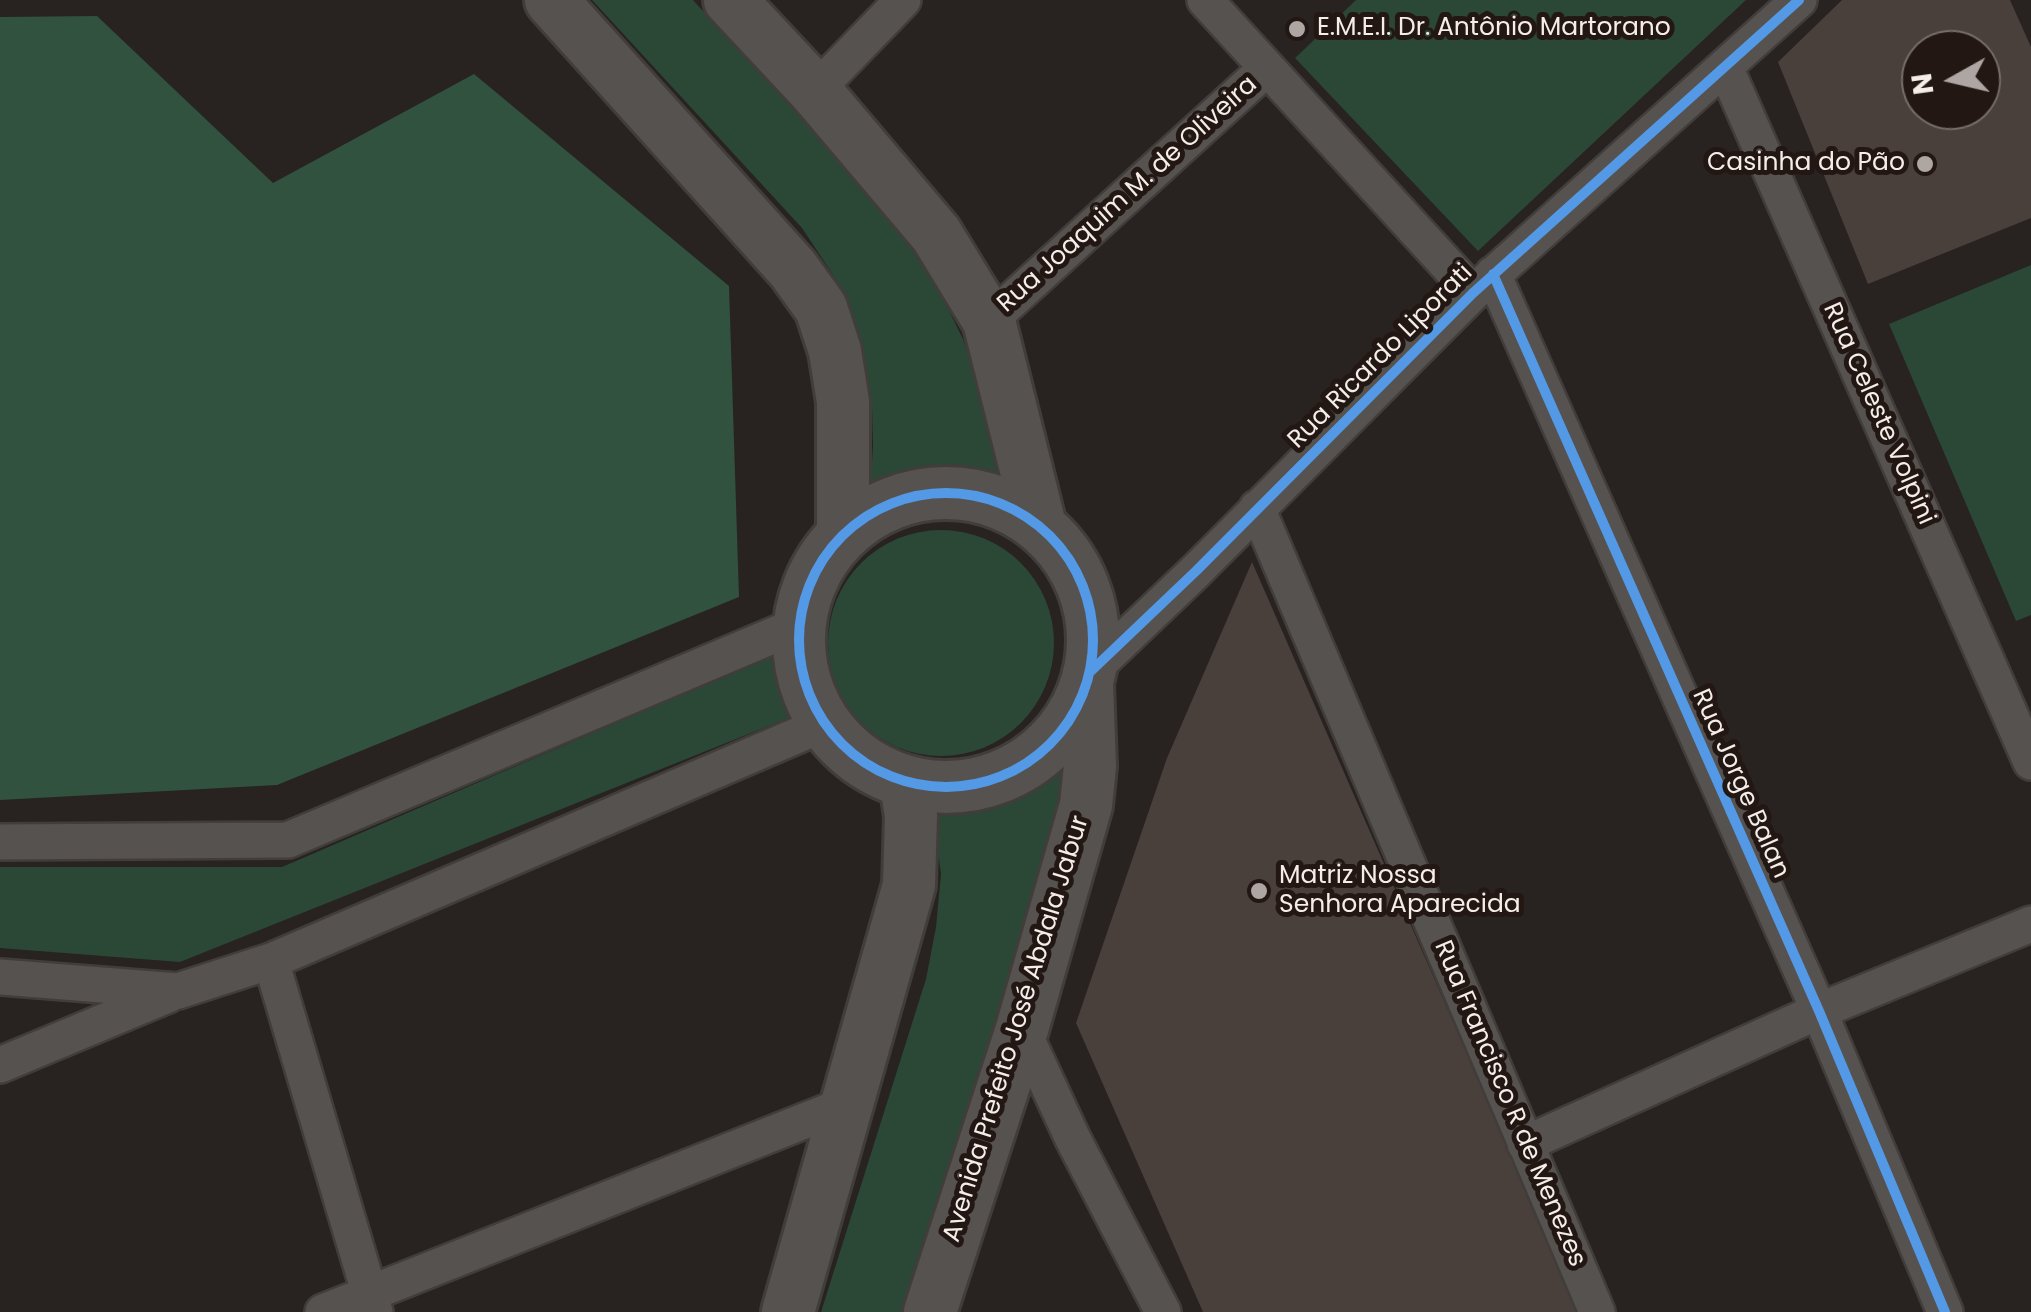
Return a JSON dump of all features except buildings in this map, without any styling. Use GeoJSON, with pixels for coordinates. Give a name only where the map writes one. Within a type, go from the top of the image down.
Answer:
{"type":"FeatureCollection","features":[{"type":"Feature","properties":{"kind":"street"},"geometry":{"type":"LineString","coordinates":[[551,0],[793,268],[820,308],[835,351],[843,402],[844,533]]}},
{"type":"Feature","properties":{"kind":"street"},"geometry":{"type":"LineString","coordinates":[[730,0],[936,234],[989,321],[1040,526]]}},
{"type":"Feature","properties":{"kind":"street"},"geometry":{"type":"LineString","coordinates":[[814,91],[903,0]]}},
{"type":"Feature","properties":{"kind":"street","name":"Rua Jorge Balan"},"geometry":{"type":"LineString","coordinates":[[1205,0],[1267,68],[1483,284],[1818,1011],[1945,1312]]}},
{"type":"Feature","properties":{"kind":"street","name":"Rua Ricardo Liporati"},"geometry":{"type":"LineString","coordinates":[[1088,678],[1483,284],[1799,0]]}},
{"type":"Feature","properties":{"kind":"street","name":"Rua Celeste Volpini"},"geometry":{"type":"LineString","coordinates":[[1725,67],[2031,762]]}},
{"type":"Feature","properties":{"kind":"street","name":"Rua Joaquim M. de Oliveira"},"geometry":{"type":"LineString","coordinates":[[989,321],[1267,68]]}},
{"type":"Feature","properties":{"kind":"street"},"geometry":{"type":"LineString","coordinates":[[962,493],[1004,504],[1040,526],[1074,567],[1087,600],[1093,636],[1088,678],[1066,725],[1035,758],[996,780],[951,789],[906,783],[860,761],[824,724],[802,676],[798,625],[813,575],[844,533],[878,508],[919,494],[962,493]]}},
{"type":"Feature","properties":{"kind":"street","name":"Rua Francisco R de Menezes"},"geometry":{"type":"LineString","coordinates":[[1258,508],[1598,1312]]}},
{"type":"Feature","properties":{"kind":"street"},"geometry":{"type":"LineString","coordinates":[[0,842],[288,840],[798,625]]}},
{"type":"Feature","properties":{"kind":"street","name":"Avenida Prefeito José Abdala Jabur"},"geometry":{"type":"LineString","coordinates":[[930,1312],[1022,1029],[1086,805],[1090,766],[1088,678]]}},
{"type":"Feature","properties":{"kind":"street"},"geometry":{"type":"LineString","coordinates":[[0,1065],[178,991],[272,961],[824,724]]}},
{"type":"Feature","properties":{"kind":"street"},"geometry":{"type":"LineString","coordinates":[[788,1312],[909,885],[911,816],[906,783]]}},
{"type":"Feature","properties":{"kind":"street"},"geometry":{"type":"LineString","coordinates":[[1525,1144],[1818,1011],[2031,924]]}},
{"type":"Feature","properties":{"kind":"street"},"geometry":{"type":"LineString","coordinates":[[272,961],[372,1303]]}},
{"type":"Feature","properties":{"kind":"street"},"geometry":{"type":"LineString","coordinates":[[0,978],[178,991]]}},
{"type":"Feature","properties":{"kind":"street"},"geometry":{"type":"LineString","coordinates":[[1022,1029],[1073,1139],[1163,1312]]}},
{"type":"Feature","properties":{"kind":"street"},"geometry":{"type":"LineString","coordinates":[[323,1312],[372,1303],[847,1104]]}},
{"type":"Feature","properties":{"kind":"green space"},"geometry":{"type":"Polygon","coordinates":[[[592,0],[693,0],[916,244],[963,339],[1005,468],[989,479],[964,471],[927,472],[891,479],[870,492],[872,408],[859,332],[845,293],[802,228],[592,0]]]}},
{"type":"Feature","properties":{"kind":"green space"},"geometry":{"type":"Polygon","coordinates":[[[1356,0],[1746,0],[1478,251],[1295,58],[1356,0]]]}},
{"type":"Feature","properties":{"kind":"green space"},"geometry":{"type":"Polygon","coordinates":[[[97,16],[273,183],[474,74],[729,286],[739,597],[277,785],[0,800],[0,17],[97,16]]]}},
{"type":"Feature","properties":{"kind":"green space"},"geometry":{"type":"Polygon","coordinates":[[[2031,265],[2031,615],[2016,621],[1889,324],[2031,265]]]}},
{"type":"Feature","properties":{"kind":"green space"},"geometry":{"type":"Polygon","coordinates":[[[941,530],[984,538],[1021,563],[1046,600],[1054,643],[1046,686],[1021,723],[984,748],[941,756],[898,748],[861,723],[836,686],[828,643],[836,600],[861,563],[898,538],[941,530]]]}},
{"type":"Feature","properties":{"kind":"green space"},"geometry":{"type":"Polygon","coordinates":[[[778,653],[796,715],[180,962],[0,948],[0,867],[282,867],[778,653]]]}},
{"type":"Feature","properties":{"kind":"green space"},"geometry":{"type":"Polygon","coordinates":[[[1065,762],[1065,792],[912,1312],[821,1312],[926,979],[941,874],[932,809],[982,806],[1009,798],[1065,762]]]}},
{"type":"Feature","properties":{"kind":"cycle path"},"geometry":{"type":"LineString","coordinates":[[1090,672],[1473,293],[1799,0]]}},
{"type":"Feature","properties":{"kind":"cycle path"},"geometry":{"type":"LineString","coordinates":[[1493,274],[1819,1011],[1945,1312]]}},
{"type":"Feature","properties":{"kind":"cycle path"},"geometry":{"type":"LineString","coordinates":[[946,493],[1002,504],[1050,536],[1082,584],[1093,640],[1082,696],[1050,744],[1002,776],[946,787],[890,776],[842,744],[810,696],[799,640],[810,584],[842,536],[890,504],[946,493]]}},
{"type":"Feature","properties":{"kind":"place","name":"E.M.E.I. Dr. Antônio Martorano"},"geometry":{"type":"Point","coordinates":[1297,29]}},
{"type":"Feature","properties":{"kind":"place","name":"Casinha do Pão"},"geometry":{"type":"Point","coordinates":[1925,164]}},
{"type":"Feature","properties":{"kind":"place","name":"Matriz Nossa Senhora Aparecida"},"geometry":{"type":"Point","coordinates":[1259,891]}}]}
